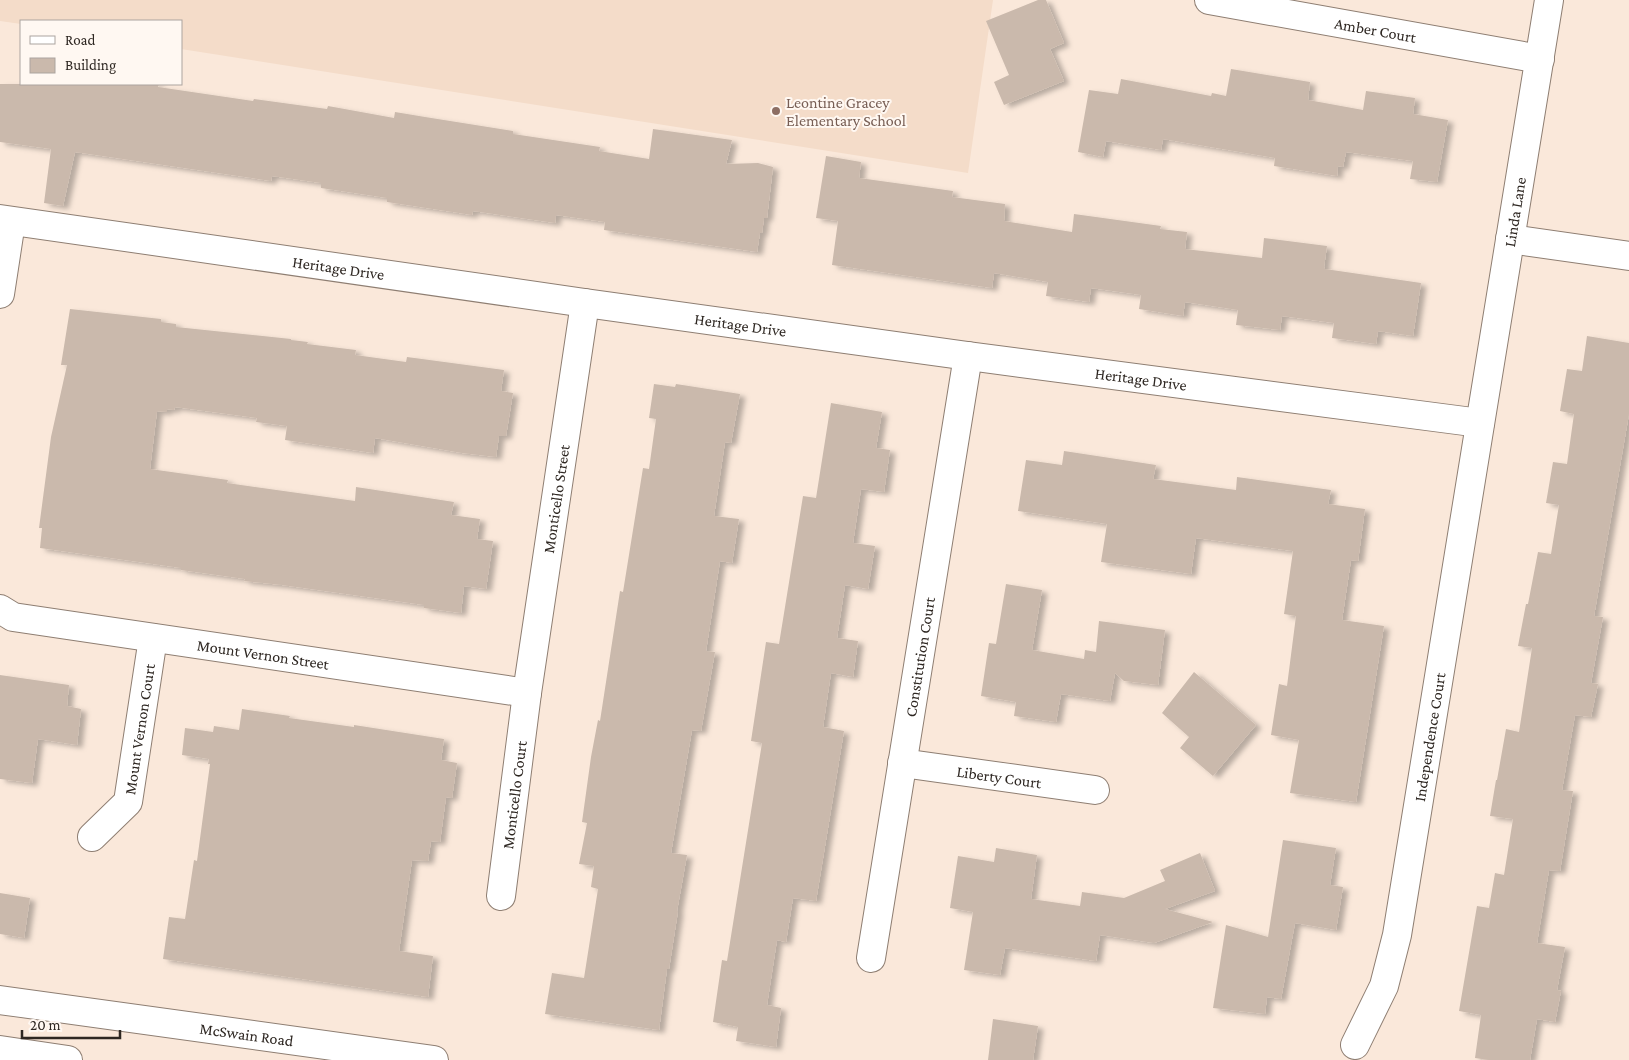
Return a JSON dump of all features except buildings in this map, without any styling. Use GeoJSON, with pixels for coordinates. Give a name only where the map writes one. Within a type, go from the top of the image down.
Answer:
{"type":"FeatureCollection","features":[{"type":"Feature","properties":{"kind":"street","name":"Amber Court"},"geometry":{"type":"LineString","coordinates":[[1209,0],[1540,59]]}},
{"type":"Feature","properties":{"kind":"street","name":"Linda Lane"},"geometry":{"type":"LineString","coordinates":[[1480,423],[1549,0]]}},
{"type":"Feature","properties":{"kind":"street"},"geometry":{"type":"LineString","coordinates":[[0,294],[6,220]]}},
{"type":"Feature","properties":{"kind":"street","name":"Heritage Drive"},"geometry":{"type":"LineString","coordinates":[[6,220],[968,356],[1480,423]]}},
{"type":"Feature","properties":{"kind":"street"},"geometry":{"type":"LineString","coordinates":[[1510,239],[1629,256]]}},
{"type":"Feature","properties":{"kind":"street","name":"Monticello Street"},"geometry":{"type":"LineString","coordinates":[[527,693],[585,303]]}},
{"type":"Feature","properties":{"kind":"street","name":"Constitution Court"},"geometry":{"type":"LineString","coordinates":[[871,958],[968,356]]}},
{"type":"Feature","properties":{"kind":"street","name":"Independence Court"},"geometry":{"type":"LineString","coordinates":[[1354,1045],[1384,986],[1397,935],[1480,423]]}},
{"type":"Feature","properties":{"kind":"street","name":"Mount Vernon Street"},"geometry":{"type":"LineString","coordinates":[[0,609],[13,617],[527,693]]}},
{"type":"Feature","properties":{"kind":"street","name":"Mount Vernon Court"},"geometry":{"type":"LineString","coordinates":[[92,837],[128,802],[153,638]]}},
{"type":"Feature","properties":{"kind":"street","name":"Monticello Court"},"geometry":{"type":"LineString","coordinates":[[500,896],[527,693]]}},
{"type":"Feature","properties":{"kind":"street","name":"Liberty Court"},"geometry":{"type":"LineString","coordinates":[[902,763],[1095,790]]}},
{"type":"Feature","properties":{"kind":"street","name":"McSwain Road"},"geometry":{"type":"LineString","coordinates":[[0,1000],[434,1060]]}},
{"type":"Feature","properties":{"kind":"street"},"geometry":{"type":"LineString","coordinates":[[0,1050],[68,1060]]}},
{"type":"Feature","properties":{"kind":"shaded area","name":"Leontine Gracey Elementary School"},"geometry":{"type":"Polygon","coordinates":[[[0,0],[993,0],[968,173],[182,49],[182,20],[20,20],[20,24],[0,21],[0,0]]]}},
{"type":"Feature","properties":{"kind":"place","name":"Leontine Gracey Elementary School"},"geometry":{"type":"Point","coordinates":[776,111]}}]}
